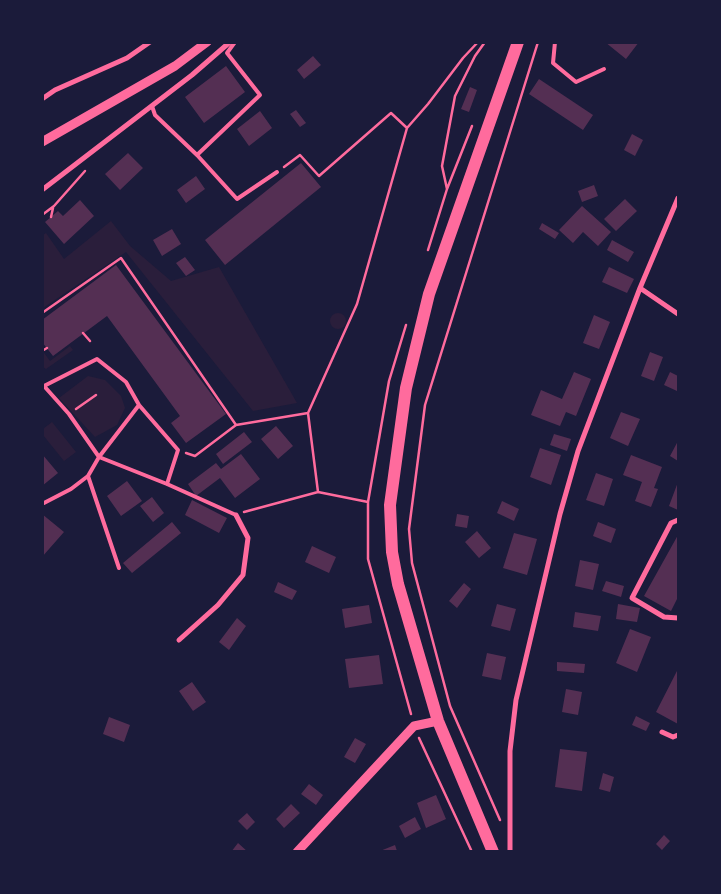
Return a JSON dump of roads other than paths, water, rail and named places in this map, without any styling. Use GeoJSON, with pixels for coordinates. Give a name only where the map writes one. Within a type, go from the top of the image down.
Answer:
{"type":"FeatureCollection","features":[{"type":"Feature","properties":{"kind":"main road"},"geometry":{"type":"LineString","coordinates":[[493,852],[438,721],[398,584],[392,552],[390,505],[406,388],[429,294],[518,42]]}},
{"type":"Feature","properties":{"kind":"street"},"geometry":{"type":"LineString","coordinates":[[42,99],[55,90],[127,58],[150,42]]}},
{"type":"Feature","properties":{"kind":"street"},"geometry":{"type":"LineString","coordinates":[[42,142],[175,66],[208,42]]}},
{"type":"Feature","properties":{"kind":"street"},"geometry":{"type":"LineString","coordinates":[[42,190],[152,106],[230,42]]}},
{"type":"Feature","properties":{"kind":"street"},"geometry":{"type":"LineString","coordinates":[[510,852],[510,751],[516,700],[560,514],[578,451],[640,288],[678,198]]}},
{"type":"Feature","properties":{"kind":"street"},"geometry":{"type":"LineString","coordinates":[[640,288],[678,314]]}},
{"type":"Feature","properties":{"kind":"street"},"geometry":{"type":"LineString","coordinates":[[179,640],[218,605],[243,575],[248,538],[236,514]]}},
{"type":"Feature","properties":{"kind":"street"},"geometry":{"type":"LineString","coordinates":[[678,520],[671,522],[632,598],[664,617],[678,618]]}},
{"type":"Feature","properties":{"kind":"street"},"geometry":{"type":"LineString","coordinates":[[297,852],[414,726],[438,721]]}},
{"type":"Feature","properties":{"kind":"street"},"geometry":{"type":"LineString","coordinates":[[662,732],[673,737],[678,735]]}},
{"type":"Feature","properties":{"kind":"lane"},"geometry":{"type":"LineString","coordinates":[[197,155],[260,94],[227,53],[234,42]]}},
{"type":"Feature","properties":{"kind":"lane"},"geometry":{"type":"LineString","coordinates":[[554,42],[553,64],[576,82],[604,69]]}},
{"type":"Feature","properties":{"kind":"lane"},"geometry":{"type":"LineString","coordinates":[[152,106],[156,115],[197,155],[237,199],[277,172]]}},
{"type":"Feature","properties":{"kind":"lane"},"geometry":{"type":"LineString","coordinates":[[166,484],[178,450],[139,405],[126,382],[97,358],[43,385],[69,414],[99,457],[236,514]]}},
{"type":"Feature","properties":{"kind":"lane"},"geometry":{"type":"LineString","coordinates":[[42,504],[71,489],[88,476],[99,457],[139,405]]}},
{"type":"Feature","properties":{"kind":"lane"},"geometry":{"type":"LineString","coordinates":[[88,476],[119,568]]}}]}
